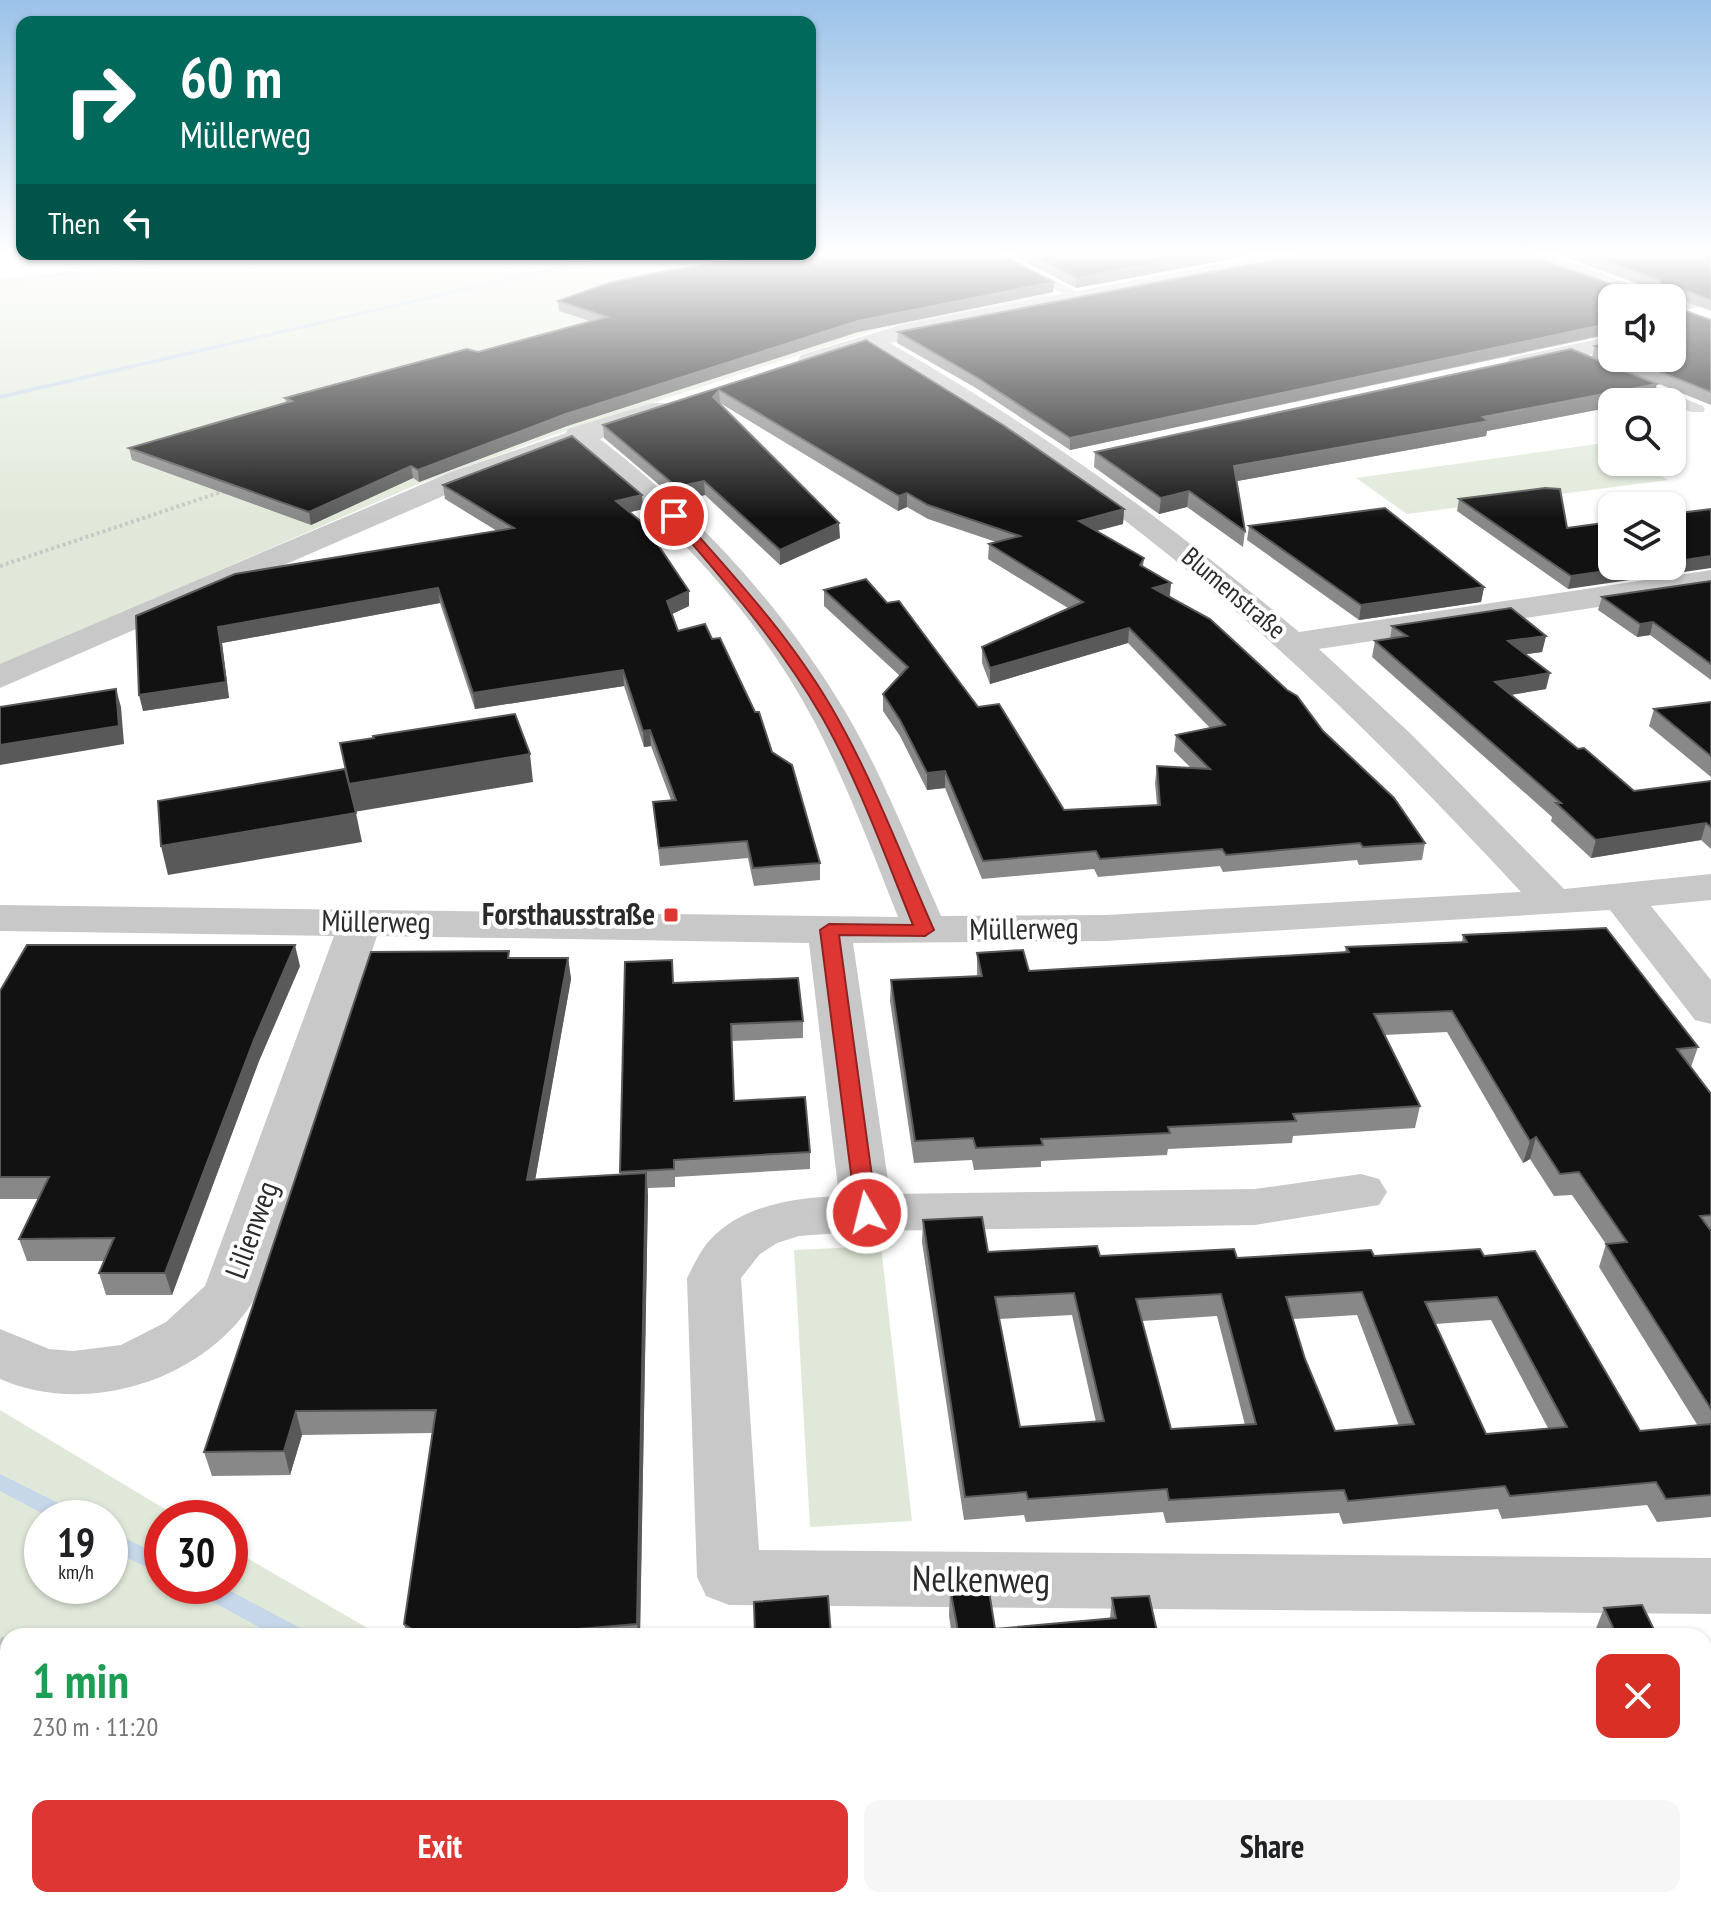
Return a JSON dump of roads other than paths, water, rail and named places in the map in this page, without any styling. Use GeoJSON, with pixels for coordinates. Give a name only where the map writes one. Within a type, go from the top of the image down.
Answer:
{"type":"FeatureCollection","features":[{"type":"Feature","properties":{"kind":"street"},"geometry":{"type":"LineString","coordinates":[[779,370],[865,341]]}},
{"type":"Feature","properties":{"kind":"street","name":"Blumenstraße"},"geometry":{"type":"LineString","coordinates":[[870,341],[1078,459],[1144,520],[1294,643],[1458,799],[1554,903]]}},
{"type":"Feature","properties":{"kind":"street"},"geometry":{"type":"LineString","coordinates":[[1488,370],[1598,346]]}},
{"type":"Feature","properties":{"kind":"street"},"geometry":{"type":"LineString","coordinates":[[0,677],[461,478],[689,399]]}},
{"type":"Feature","properties":{"kind":"street"},"geometry":{"type":"LineString","coordinates":[[578,435],[636,480],[689,531],[747,596],[795,662],[851,760],[925,930]]}},
{"type":"Feature","properties":{"kind":"street"},"geometry":{"type":"LineString","coordinates":[[1294,643],[1711,580]]}},
{"type":"Feature","properties":{"kind":"street","name":"Müllerweg"},"geometry":{"type":"LineString","coordinates":[[4,925],[361,921],[829,930],[1106,928],[1554,903],[1711,887]]}},
{"type":"Feature","properties":{"kind":"street"},"geometry":{"type":"LineString","coordinates":[[1622,897],[1711,1010]]}},
{"type":"Feature","properties":{"kind":"street","name":"Lilienweg"},"geometry":{"type":"LineString","coordinates":[[0,1351],[25,1366],[55,1372],[97,1370],[136,1363],[168,1349],[202,1325],[229,1295],[361,921]]}},
{"type":"Feature","properties":{"kind":"street"},"geometry":{"type":"LineString","coordinates":[[829,930],[867,1213]]}},
{"type":"Feature","properties":{"kind":"street","name":"Nelkenweg"},"geometry":{"type":"LineString","coordinates":[[1361,1192],[1255,1207],[867,1213],[790,1218],[755,1230],[724,1256],[714,1278],[729,1577],[1711,1586]]}},
{"type":"Feature","properties":{"kind":"lane"},"geometry":{"type":"LineString","coordinates":[[1564,353],[1697,409]]}},
{"type":"Feature","properties":{"kind":"waterway"},"geometry":{"type":"LineString","coordinates":[[0,397],[243,341]]}},
{"type":"Feature","properties":{"kind":"waterway"},"geometry":{"type":"LineString","coordinates":[[0,1482],[34,1500]]}},
{"type":"Feature","properties":{"kind":"waterway"},"geometry":{"type":"LineString","coordinates":[[128,1548],[144,1557]]}},
{"type":"Feature","properties":{"kind":"waterway"},"geometry":{"type":"LineString","coordinates":[[235,1604],[280,1628]]}},
{"type":"Feature","properties":{"kind":"place","name":"Forsthausstraße"},"geometry":{"type":"Point","coordinates":[671,915]}}]}
